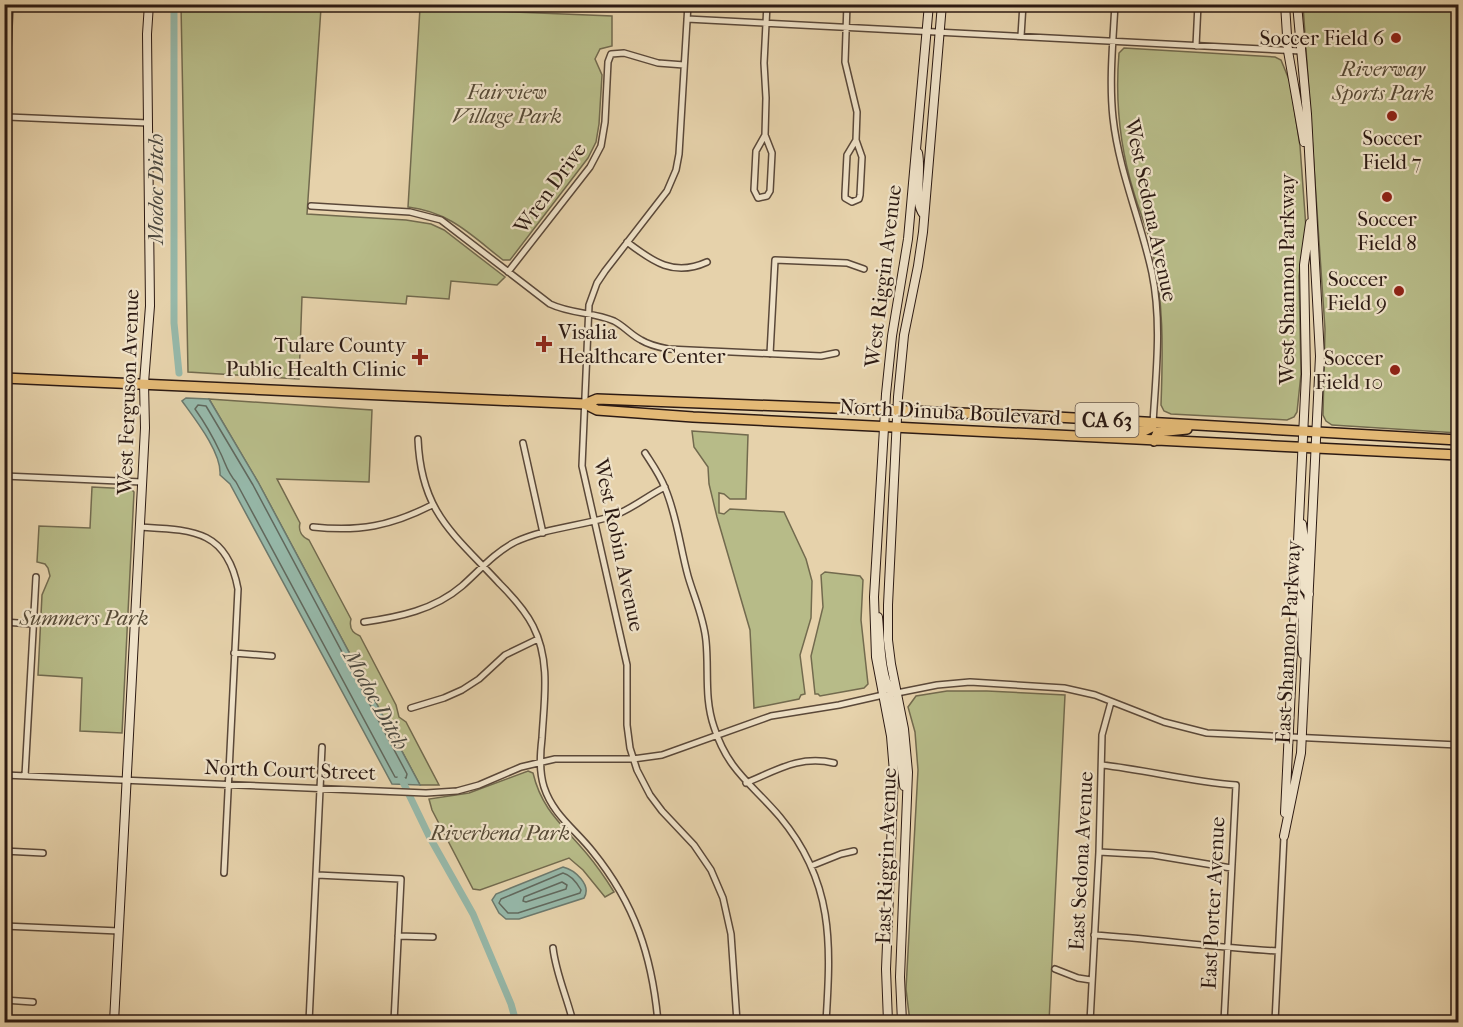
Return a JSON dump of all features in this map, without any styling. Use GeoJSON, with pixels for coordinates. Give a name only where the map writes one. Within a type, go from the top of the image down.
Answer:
{"type":"FeatureCollection","features":[{"type":"Feature","properties":{"kind":"main road","name":"North Dinuba Boulevard"},"geometry":{"type":"LineString","coordinates":[[4,378],[585,404],[597,410],[700,418],[1458,455]]}},
{"type":"Feature","properties":{"kind":"main road","name":"North Dinuba Boulevard"},"geometry":{"type":"LineString","coordinates":[[585,404],[597,399],[885,410],[1458,440]]}},
{"type":"Feature","properties":{"kind":"main road"},"geometry":{"type":"LineString","coordinates":[[1079,437],[1101,430],[1144,431],[1152,427],[1153,423]]}},
{"type":"Feature","properties":{"kind":"main road"},"geometry":{"type":"LineString","coordinates":[[1154,441],[1158,432],[1217,426]]}},
{"type":"Feature","properties":{"kind":"main road"},"geometry":{"type":"LineString","coordinates":[[1415,454],[1437,449],[1458,450]]}},
{"type":"Feature","properties":{"kind":"street"},"geometry":{"type":"LineString","coordinates":[[10,4],[6,91],[8,117],[148,123]]}},
{"type":"Feature","properties":{"kind":"street","name":"West Ferguson Avenue"},"geometry":{"type":"LineString","coordinates":[[114,1023],[145,428],[144,383],[150,306],[149,4]]}},
{"type":"Feature","properties":{"kind":"street","name":"West Robin Avenue"},"geometry":{"type":"LineString","coordinates":[[688,4],[676,170],[667,191],[597,283],[592,295],[588,315],[582,466],[627,665],[627,725],[633,759],[650,795],[694,845],[711,870],[720,891],[731,934],[737,1023]]}},
{"type":"Feature","properties":{"kind":"street"},"geometry":{"type":"LineString","coordinates":[[765,135],[756,151],[754,190],[758,198],[767,196],[770,191],[772,153],[765,135],[764,63],[767,4]]}},
{"type":"Feature","properties":{"kind":"street"},"geometry":{"type":"LineString","coordinates":[[847,4],[845,62],[856,105],[856,140],[862,157],[860,195],[859,199],[852,202],[845,198],[846,164],[848,151],[856,140]]}},
{"type":"Feature","properties":{"kind":"street","name":"West Riggin Avenue"},"geometry":{"type":"LineString","coordinates":[[883,695],[875,649],[874,597],[883,426],[892,336],[908,238],[929,4]]}},
{"type":"Feature","properties":{"kind":"street","name":"West Riggin Avenue"},"geometry":{"type":"LineString","coordinates":[[897,693],[890,657],[888,620],[897,411],[903,342],[918,266],[924,215],[942,4]]}},
{"type":"Feature","properties":{"kind":"street"},"geometry":{"type":"LineString","coordinates":[[1021,36],[1023,4]]}},
{"type":"Feature","properties":{"kind":"street","name":"West Sedona Avenue"},"geometry":{"type":"LineString","coordinates":[[1115,4],[1112,92],[1120,163],[1146,249],[1156,302],[1157,364],[1153,423]]}},
{"type":"Feature","properties":{"kind":"street"},"geometry":{"type":"LineString","coordinates":[[1196,46],[1198,4]]}},
{"type":"Feature","properties":{"kind":"street","name":"West Shannon Parkway"},"geometry":{"type":"LineString","coordinates":[[1285,4],[1288,51],[1304,138],[1310,219],[1304,280],[1306,350],[1302,448]]}},
{"type":"Feature","properties":{"kind":"street","name":"West Shannon Parkway"},"geometry":{"type":"LineString","coordinates":[[1297,4],[1307,114],[1319,317],[1320,356],[1315,449]]}},
{"type":"Feature","properties":{"kind":"street"},"geometry":{"type":"LineString","coordinates":[[687,19],[1301,51]]}},
{"type":"Feature","properties":{"kind":"street","name":"Wren Drive"},"geometry":{"type":"LineString","coordinates":[[508,272],[596,156],[604,135],[608,58],[617,52],[658,63],[684,65]]}},
{"type":"Feature","properties":{"kind":"street"},"geometry":{"type":"LineString","coordinates":[[916,146],[921,166],[918,206],[924,215]]}},
{"type":"Feature","properties":{"kind":"street"},"geometry":{"type":"LineString","coordinates":[[312,206],[410,212],[429,216],[450,226],[550,304],[568,311],[616,322],[640,340],[651,345],[668,349],[770,354],[821,356],[836,353]]}},
{"type":"Feature","properties":{"kind":"street"},"geometry":{"type":"LineString","coordinates":[[627,242],[645,255],[669,266],[682,269],[693,268],[706,261]]}},
{"type":"Feature","properties":{"kind":"street"},"geometry":{"type":"LineString","coordinates":[[770,354],[774,260],[847,263],[864,269]]}},
{"type":"Feature","properties":{"kind":"street"},"geometry":{"type":"LineString","coordinates":[[418,439],[421,472],[432,505],[448,528],[519,604],[534,629],[543,653],[545,676],[540,761],[542,779],[552,805],[607,869],[631,910],[651,965],[658,1023]]}},
{"type":"Feature","properties":{"kind":"street"},"geometry":{"type":"LineString","coordinates":[[524,443],[543,533]]}},
{"type":"Feature","properties":{"kind":"street","name":"East Shannon Parkway"},"geometry":{"type":"LineString","coordinates":[[1275,1023],[1302,448]]}},
{"type":"Feature","properties":{"kind":"street","name":"East Shannon Parkway"},"geometry":{"type":"LineString","coordinates":[[1284,836],[1301,753],[1315,449]]}},
{"type":"Feature","properties":{"kind":"street"},"geometry":{"type":"LineString","coordinates":[[645,453],[665,487],[704,628],[708,701],[717,736],[731,764],[788,828],[811,866],[825,909],[829,938],[826,1023]]}},
{"type":"Feature","properties":{"kind":"street"},"geometry":{"type":"LineString","coordinates":[[4,476],[142,482]]}},
{"type":"Feature","properties":{"kind":"street"},"geometry":{"type":"LineString","coordinates":[[364,622],[400,616],[432,605],[461,587],[497,553],[515,542],[624,511],[665,487]]}},
{"type":"Feature","properties":{"kind":"street"},"geometry":{"type":"LineString","coordinates":[[313,527],[336,530],[364,529],[405,518],[432,505]]}},
{"type":"Feature","properties":{"kind":"street"},"geometry":{"type":"LineString","coordinates":[[1300,510],[1305,546],[1304,588],[1309,594]]}},
{"type":"Feature","properties":{"kind":"street"},"geometry":{"type":"LineString","coordinates":[[140,527],[185,530],[201,534],[225,553],[234,569],[237,589],[224,873]]}},
{"type":"Feature","properties":{"kind":"street"},"geometry":{"type":"LineString","coordinates":[[25,776],[36,577]]}},
{"type":"Feature","properties":{"kind":"street"},"geometry":{"type":"LineString","coordinates":[[1295,593],[1300,596],[1303,603],[1301,642],[1305,668]]}},
{"type":"Feature","properties":{"kind":"street"},"geometry":{"type":"LineString","coordinates":[[874,597],[885,679],[888,689],[892,692],[947,684],[986,683],[1064,688],[1095,695],[1164,722],[1207,733],[1458,745]]}},
{"type":"Feature","properties":{"kind":"street"},"geometry":{"type":"LineString","coordinates":[[4,622],[32,624]]}},
{"type":"Feature","properties":{"kind":"street"},"geometry":{"type":"LineString","coordinates":[[411,708],[462,690],[479,679],[505,655],[538,639]]}},
{"type":"Feature","properties":{"kind":"street"},"geometry":{"type":"LineString","coordinates":[[234,653],[272,656]]}},
{"type":"Feature","properties":{"kind":"street","name":"East Riggin Avenue"},"geometry":{"type":"LineString","coordinates":[[897,693],[907,750],[908,802],[900,970],[902,1023]]}},
{"type":"Feature","properties":{"kind":"street"},"geometry":{"type":"LineString","coordinates":[[883,695],[891,700],[908,802]]}},
{"type":"Feature","properties":{"kind":"street","name":"East Riggin Avenue"},"geometry":{"type":"LineString","coordinates":[[883,695],[891,736],[894,780],[886,969],[888,1023]]}},
{"type":"Feature","properties":{"kind":"street","name":"North Court Street"},"geometry":{"type":"LineString","coordinates":[[4,775],[421,793],[457,791],[479,785],[521,766],[540,761],[575,757],[633,759],[670,753],[779,714],[833,706],[883,695]]}},
{"type":"Feature","properties":{"kind":"street","name":"East Sedona Avenue"},"geometry":{"type":"LineString","coordinates":[[1090,1023],[1099,852],[1102,735],[1111,702]]}},
{"type":"Feature","properties":{"kind":"street"},"geometry":{"type":"LineString","coordinates":[[309,1023],[322,747]]}},
{"type":"Feature","properties":{"kind":"street"},"geometry":{"type":"LineString","coordinates":[[746,783],[806,760],[834,763]]}},
{"type":"Feature","properties":{"kind":"street","name":"East Porter Avenue"},"geometry":{"type":"LineString","coordinates":[[1102,765],[1205,783],[1236,785],[1224,1023]]}},
{"type":"Feature","properties":{"kind":"street"},"geometry":{"type":"LineString","coordinates":[[4,851],[43,853]]}},
{"type":"Feature","properties":{"kind":"street"},"geometry":{"type":"LineString","coordinates":[[811,866],[854,851]]}},
{"type":"Feature","properties":{"kind":"street"},"geometry":{"type":"LineString","coordinates":[[1099,852],[1166,857],[1231,868]]}},
{"type":"Feature","properties":{"kind":"street"},"geometry":{"type":"LineString","coordinates":[[317,875],[401,879],[394,1021],[455,1023]]}},
{"type":"Feature","properties":{"kind":"street"},"geometry":{"type":"LineString","coordinates":[[4,926],[119,932]]}},
{"type":"Feature","properties":{"kind":"street"},"geometry":{"type":"LineString","coordinates":[[1094,935],[1152,938],[1227,949],[1278,951]]}},
{"type":"Feature","properties":{"kind":"street"},"geometry":{"type":"LineString","coordinates":[[398,936],[433,937]]}},
{"type":"Feature","properties":{"kind":"street"},"geometry":{"type":"LineString","coordinates":[[553,948],[555,967],[567,996],[573,1023]]}},
{"type":"Feature","properties":{"kind":"street"},"geometry":{"type":"LineString","coordinates":[[1055,969],[1078,978],[1091,980]]}},
{"type":"Feature","properties":{"kind":"street"},"geometry":{"type":"LineString","coordinates":[[4,1000],[33,1002]]}},
{"type":"Feature","properties":{"kind":"green space"},"geometry":{"type":"Polygon","coordinates":[[[181,5],[300,5],[321,8],[307,214],[406,220],[431,224],[444,230],[505,277],[497,285],[451,281],[449,299],[407,296],[406,304],[302,297],[299,379],[188,372],[181,5]]]}},
{"type":"Feature","properties":{"kind":"green space","name":"Riverway Sports Park"},"geometry":{"type":"Polygon","coordinates":[[[1303,5],[1458,5],[1458,433],[1332,425],[1323,415],[1325,329],[1303,5]]]}},
{"type":"Feature","properties":{"kind":"green space","name":"Fairview Village Park"},"geometry":{"type":"Polygon","coordinates":[[[420,8],[612,16],[612,46],[600,49],[595,59],[602,75],[596,142],[588,158],[510,260],[503,260],[448,219],[408,207],[420,8]]]}},
{"type":"Feature","properties":{"kind":"green space"},"geometry":{"type":"Polygon","coordinates":[[[1124,48],[1275,57],[1281,60],[1290,82],[1300,146],[1306,228],[1299,276],[1301,374],[1297,412],[1294,417],[1287,420],[1171,414],[1164,411],[1161,405],[1162,345],[1158,285],[1149,239],[1125,159],[1118,107],[1119,53],[1124,48]]]}},
{"type":"Feature","properties":{"kind":"green space"},"geometry":{"type":"Polygon","coordinates":[[[209,399],[372,410],[369,482],[277,479],[300,523],[301,533],[309,540],[351,619],[352,629],[360,636],[396,705],[399,717],[406,722],[439,785],[420,785],[258,482],[209,399]]]}},
{"type":"Feature","properties":{"kind":"green space"},"geometry":{"type":"Polygon","coordinates":[[[692,431],[748,435],[746,499],[730,499],[719,493],[719,513],[724,514],[730,509],[784,512],[806,559],[812,581],[811,618],[800,655],[805,694],[799,699],[754,708],[750,630],[717,517],[709,484],[708,467],[694,447],[692,431]]]}},
{"type":"Feature","properties":{"kind":"green space","name":"Summers Park"},"geometry":{"type":"Polygon","coordinates":[[[92,487],[131,489],[134,492],[122,733],[80,731],[82,678],[38,675],[42,595],[50,576],[45,564],[37,562],[39,526],[90,528],[92,487]]]}},
{"type":"Feature","properties":{"kind":"green space"},"geometry":{"type":"Polygon","coordinates":[[[825,572],[860,576],[863,580],[861,620],[868,684],[864,688],[820,696],[815,694],[811,656],[823,607],[821,575],[825,572]]]}},
{"type":"Feature","properties":{"kind":"green space"},"geometry":{"type":"Polygon","coordinates":[[[947,691],[1065,695],[1049,1022],[910,1022],[906,989],[918,770],[915,732],[908,707],[916,696],[947,691]]]}},
{"type":"Feature","properties":{"kind":"green space","name":"Riverbend Park"},"geometry":{"type":"Polygon","coordinates":[[[528,771],[533,773],[548,808],[591,859],[614,892],[605,897],[583,870],[569,858],[480,890],[473,889],[432,810],[429,799],[469,793],[528,771]]]}},
{"type":"Feature","properties":{"kind":"water"},"geometry":{"type":"Polygon","coordinates":[[[186,398],[209,399],[258,482],[420,785],[392,784],[230,484],[220,475],[217,457],[212,447],[182,401],[186,398]]]}},
{"type":"Feature","properties":{"kind":"water"},"geometry":{"type":"Polygon","coordinates":[[[563,867],[572,871],[584,883],[586,893],[584,898],[519,919],[506,919],[499,913],[492,900],[496,894],[563,867]]]}},
{"type":"Feature","properties":{"kind":"waterway","name":"Modoc Ditch"},"geometry":{"type":"LineString","coordinates":[[174,4],[174,323],[179,373]]}},
{"type":"Feature","properties":{"kind":"waterway","name":"Modoc Ditch"},"geometry":{"type":"LineString","coordinates":[[401,778],[429,836],[473,914],[511,1004],[516,1022]]}},
{"type":"Feature","properties":{"kind":"place","name":"Soccer Field 6"},"geometry":{"type":"Point","coordinates":[1396,38]}},
{"type":"Feature","properties":{"kind":"place","name":"Soccer Field 7"},"geometry":{"type":"Point","coordinates":[1392,116]}},
{"type":"Feature","properties":{"kind":"place","name":"Soccer Field 8"},"geometry":{"type":"Point","coordinates":[1387,197]}},
{"type":"Feature","properties":{"kind":"place","name":"Soccer Field 9"},"geometry":{"type":"Point","coordinates":[1399,291]}},
{"type":"Feature","properties":{"kind":"place","name":"Visalia Healthcare Center"},"geometry":{"type":"Point","coordinates":[544,344]}},
{"type":"Feature","properties":{"kind":"place","name":"Tulare County Public Health Clinic"},"geometry":{"type":"Point","coordinates":[420,357]}},
{"type":"Feature","properties":{"kind":"place","name":"Soccer Field 10"},"geometry":{"type":"Point","coordinates":[1395,370]}}]}
